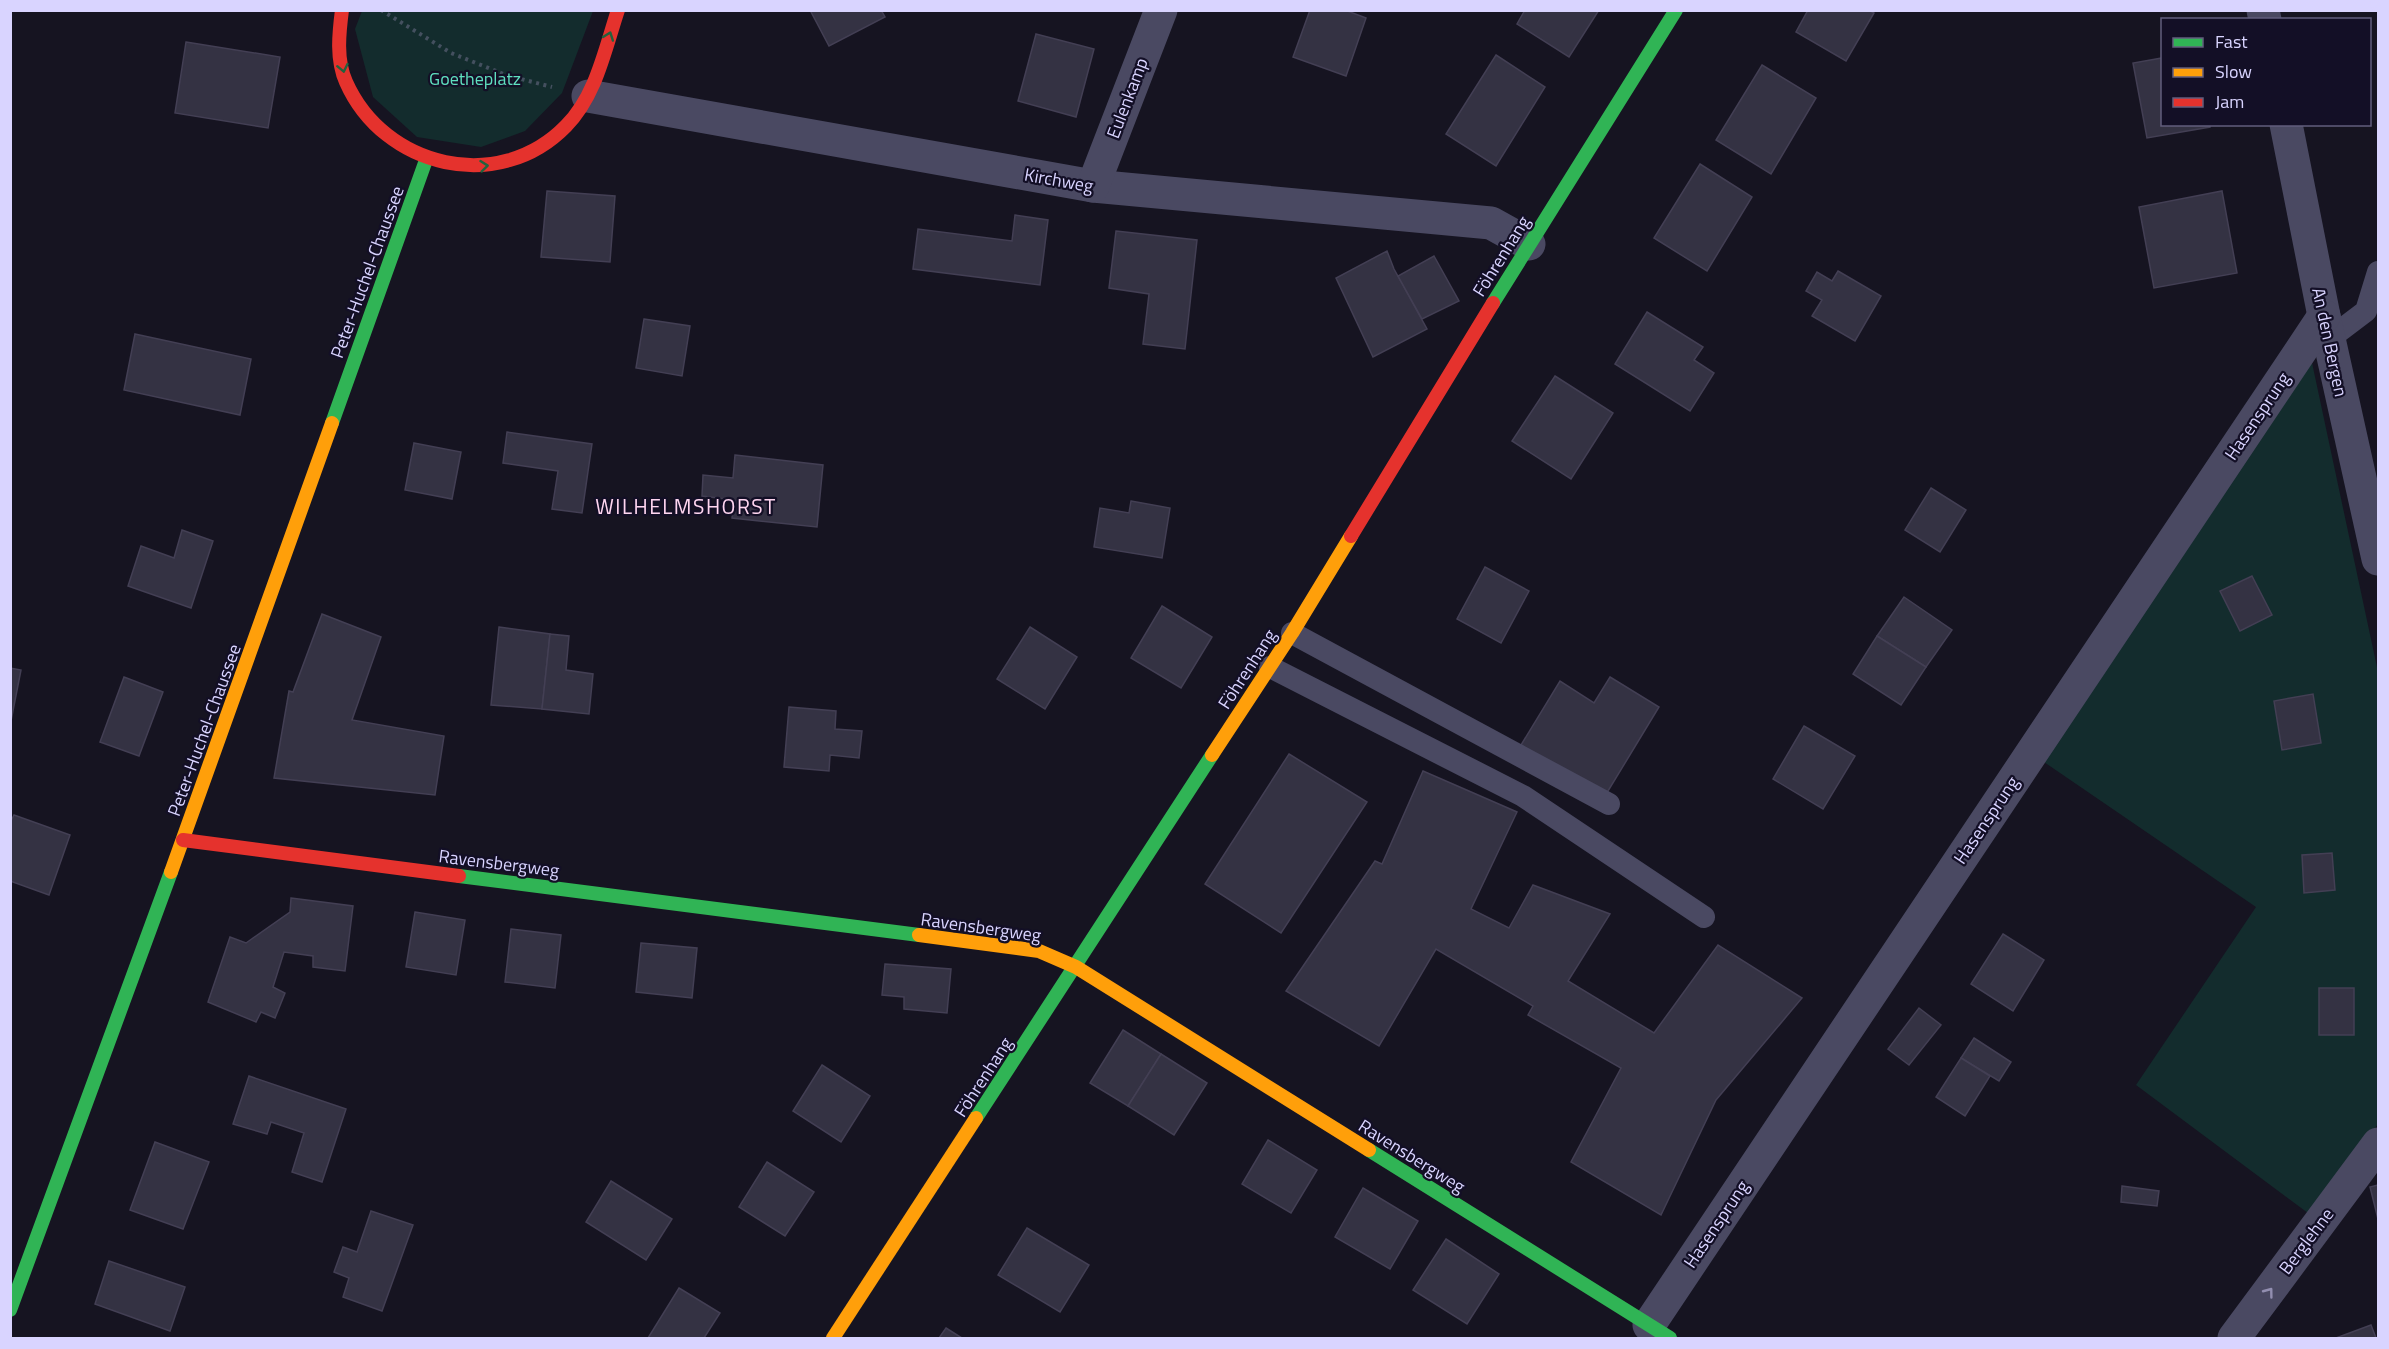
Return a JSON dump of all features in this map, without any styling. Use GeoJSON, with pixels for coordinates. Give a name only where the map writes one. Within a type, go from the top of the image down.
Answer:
{"type":"FeatureCollection","features":[{"type":"Feature","properties":{"kind":"street"},"geometry":{"type":"LineString","coordinates":[[342,10],[338,45],[346,82],[365,116],[393,143],[426,160],[466,168],[507,163],[540,148],[569,124],[588,96],[618,10]]}},
{"type":"Feature","properties":{"kind":"street","name":"Eulenkamp"},"geometry":{"type":"LineString","coordinates":[[1094,186],[1161,10]]}},
{"type":"Feature","properties":{"kind":"street","name":"Föhrenhang"},"geometry":{"type":"LineString","coordinates":[[833,1338],[1292,633],[1529,244],[1676,10]]}},
{"type":"Feature","properties":{"kind":"street","name":"Kirchweg"},"geometry":{"type":"LineString","coordinates":[[588,96],[1094,186],[1491,223],[1529,244]]}},
{"type":"Feature","properties":{"kind":"street","name":"An den Bergen"},"geometry":{"type":"LineString","coordinates":[[2286,126],[2327,328],[2379,559]]}},
{"type":"Feature","properties":{"kind":"street","name":"Peter-Huchel-Chaussee"},"geometry":{"type":"LineString","coordinates":[[10,1310],[183,840],[426,160]]}},
{"type":"Feature","properties":{"kind":"street","name":"Hasensprung"},"geometry":{"type":"LineString","coordinates":[[1659,1332],[2327,328]]}},
{"type":"Feature","properties":{"kind":"street","name":"Ravensbergweg"},"geometry":{"type":"LineString","coordinates":[[183,840],[1039,951],[1076,967],[1659,1332]]}},
{"type":"Feature","properties":{"kind":"street","name":"Berglehne"},"geometry":{"type":"LineString","coordinates":[[2234,1338],[2379,1144]]}},
{"type":"Feature","properties":{"kind":"lane"},"geometry":{"type":"LineString","coordinates":[[2327,328],[2366,311],[2379,272]]}},
{"type":"Feature","properties":{"kind":"lane"},"geometry":{"type":"LineString","coordinates":[[1292,633],[1609,804]]}},
{"type":"Feature","properties":{"kind":"lane"},"geometry":{"type":"LineString","coordinates":[[1270,667],[1523,796],[1704,917]]}},
{"type":"Feature","properties":{"kind":"path"},"geometry":{"type":"LineString","coordinates":[[381,10],[451,53],[506,75],[588,96]]}},
{"type":"Feature","properties":{"kind":"green space","name":"Goetheplatz"},"geometry":{"type":"Polygon","coordinates":[[[362,11],[593,11],[562,93],[525,131],[481,147],[417,137],[373,97],[355,29],[362,11]]]}},
{"type":"Feature","properties":{"kind":"green space"},"geometry":{"type":"Polygon","coordinates":[[[2311,358],[2378,672],[2378,1124],[2312,1216],[2136,1085],[2256,907],[2044,762],[2311,358]]]}},
{"type":"Feature","properties":{"kind":"building"},"geometry":{"type":"Polygon","coordinates":[[[810,10],[881,10],[885,17],[829,46],[810,10]]]}},
{"type":"Feature","properties":{"kind":"building"},"geometry":{"type":"Polygon","coordinates":[[[1310,10],[1345,10],[1366,18],[1346,76],[1293,57],[1310,10]]]}},
{"type":"Feature","properties":{"kind":"building"},"geometry":{"type":"Polygon","coordinates":[[[1525,10],[1599,10],[1569,57],[1517,24],[1525,10]]]}},
{"type":"Feature","properties":{"kind":"building"},"geometry":{"type":"Polygon","coordinates":[[[1808,10],[1869,10],[1874,13],[1846,61],[1796,32],[1808,10]]]}},
{"type":"Feature","properties":{"kind":"building"},"geometry":{"type":"Polygon","coordinates":[[[1036,34],[1094,49],[1076,117],[1018,101],[1036,34]]]}},
{"type":"Feature","properties":{"kind":"building"},"geometry":{"type":"Polygon","coordinates":[[[186,42],[280,57],[268,128],[175,113],[186,42]]]}},
{"type":"Feature","properties":{"kind":"building"},"geometry":{"type":"Polygon","coordinates":[[[1496,55],[1545,87],[1496,166],[1446,134],[1496,55]]]}},
{"type":"Feature","properties":{"kind":"building"},"geometry":{"type":"Polygon","coordinates":[[[2161,58],[2161,126],[2210,127],[2147,138],[2133,63],[2161,58]]]}},
{"type":"Feature","properties":{"kind":"building"},"geometry":{"type":"Polygon","coordinates":[[[1762,65],[1816,98],[1771,174],[1716,140],[1762,65]]]}},
{"type":"Feature","properties":{"kind":"building"},"geometry":{"type":"Polygon","coordinates":[[[1700,164],[1752,197],[1707,271],[1654,238],[1700,164]]]}},
{"type":"Feature","properties":{"kind":"building"},"geometry":{"type":"Polygon","coordinates":[[[547,191],[615,196],[610,262],[541,257],[547,191]]]}},
{"type":"Feature","properties":{"kind":"building"},"geometry":{"type":"Polygon","coordinates":[[[2222,191],[2237,273],[2154,288],[2139,207],[2222,191]]]}},
{"type":"Feature","properties":{"kind":"building"},"geometry":{"type":"Polygon","coordinates":[[[1015,215],[1048,220],[1040,285],[913,269],[918,229],[1012,241],[1015,215]]]}},
{"type":"Feature","properties":{"kind":"building"},"geometry":{"type":"Polygon","coordinates":[[[1116,231],[1197,240],[1185,349],[1143,344],[1149,294],[1109,288],[1116,231]]]}},
{"type":"Feature","properties":{"kind":"building"},"geometry":{"type":"Polygon","coordinates":[[[1387,251],[1394,269],[1427,329],[1373,357],[1336,278],[1387,251]]]}},
{"type":"Feature","properties":{"kind":"building"},"geometry":{"type":"Polygon","coordinates":[[[1434,256],[1459,301],[1422,319],[1398,276],[1434,256]]]}},
{"type":"Feature","properties":{"kind":"building"},"geometry":{"type":"Polygon","coordinates":[[[1838,271],[1881,296],[1855,341],[1812,316],[1822,300],[1806,291],[1817,272],[1832,281],[1838,271]]]}},
{"type":"Feature","properties":{"kind":"building"},"geometry":{"type":"Polygon","coordinates":[[[1647,312],[1703,347],[1694,360],[1714,373],[1690,411],[1615,364],[1647,312]]]}},
{"type":"Feature","properties":{"kind":"building"},"geometry":{"type":"Polygon","coordinates":[[[644,319],[690,326],[682,376],[636,368],[644,319]]]}},
{"type":"Feature","properties":{"kind":"building"},"geometry":{"type":"Polygon","coordinates":[[[135,334],[251,359],[240,415],[124,390],[135,334]]]}},
{"type":"Feature","properties":{"kind":"building"},"geometry":{"type":"Polygon","coordinates":[[[1555,376],[1613,413],[1571,479],[1512,441],[1555,376]]]}},
{"type":"Feature","properties":{"kind":"building"},"geometry":{"type":"Polygon","coordinates":[[[507,432],[592,444],[582,513],[552,509],[558,471],[503,463],[507,432]]]}},
{"type":"Feature","properties":{"kind":"building"},"geometry":{"type":"Polygon","coordinates":[[[414,443],[461,452],[452,499],[405,490],[414,443]]]}},
{"type":"Feature","properties":{"kind":"building"},"geometry":{"type":"Polygon","coordinates":[[[735,455],[823,465],[817,527],[732,518],[734,500],[702,496],[703,475],[733,478],[735,455]]]}},
{"type":"Feature","properties":{"kind":"building"},"geometry":{"type":"Polygon","coordinates":[[[1931,488],[1966,510],[1940,552],[1905,530],[1931,488]]]}},
{"type":"Feature","properties":{"kind":"building"},"geometry":{"type":"Polygon","coordinates":[[[1131,501],[1170,508],[1162,558],[1094,547],[1100,508],[1129,513],[1131,501]]]}},
{"type":"Feature","properties":{"kind":"building"},"geometry":{"type":"Polygon","coordinates":[[[182,530],[213,541],[191,608],[128,586],[141,546],[174,558],[182,530]]]}},
{"type":"Feature","properties":{"kind":"building"},"geometry":{"type":"Polygon","coordinates":[[[1485,567],[1529,591],[1501,643],[1457,619],[1485,567]]]}},
{"type":"Feature","properties":{"kind":"building"},"geometry":{"type":"Polygon","coordinates":[[[2252,576],[2272,615],[2240,631],[2220,591],[2252,576]]]}},
{"type":"Feature","properties":{"kind":"building"},"geometry":{"type":"Polygon","coordinates":[[[1904,597],[1952,630],[1926,667],[1877,636],[1904,597]]]}},
{"type":"Feature","properties":{"kind":"building"},"geometry":{"type":"Polygon","coordinates":[[[1162,606],[1212,637],[1181,688],[1131,658],[1162,606]]]}},
{"type":"Feature","properties":{"kind":"building"},"geometry":{"type":"Polygon","coordinates":[[[322,614],[381,637],[352,720],[444,736],[435,795],[274,778],[289,691],[293,692],[322,614]]]}},
{"type":"Feature","properties":{"kind":"building"},"geometry":{"type":"Polygon","coordinates":[[[499,627],[550,634],[542,709],[491,705],[499,627]]]}},
{"type":"Feature","properties":{"kind":"building"},"geometry":{"type":"Polygon","coordinates":[[[1030,627],[1077,657],[1045,709],[997,679],[1030,627]]]}},
{"type":"Feature","properties":{"kind":"building"},"geometry":{"type":"Polygon","coordinates":[[[550,634],[569,636],[566,670],[593,674],[589,714],[542,709],[550,634]]]}},
{"type":"Feature","properties":{"kind":"building"},"geometry":{"type":"Polygon","coordinates":[[[1877,636],[1926,667],[1901,705],[1853,674],[1877,636]]]}},
{"type":"Feature","properties":{"kind":"building"},"geometry":{"type":"Polygon","coordinates":[[[10,668],[21,670],[10,726],[10,668]]]}},
{"type":"Feature","properties":{"kind":"building"},"geometry":{"type":"Polygon","coordinates":[[[124,677],[163,692],[139,756],[100,742],[124,677]]]}},
{"type":"Feature","properties":{"kind":"building"},"geometry":{"type":"Polygon","coordinates":[[[1610,677],[1659,707],[1605,796],[1521,745],[1560,681],[1594,703],[1610,677]]]}},
{"type":"Feature","properties":{"kind":"building"},"geometry":{"type":"Polygon","coordinates":[[[2313,694],[2321,743],[2282,750],[2274,701],[2313,694]]]}},
{"type":"Feature","properties":{"kind":"building"},"geometry":{"type":"Polygon","coordinates":[[[789,707],[836,711],[835,729],[862,731],[859,758],[830,755],[829,771],[784,767],[789,707]]]}},
{"type":"Feature","properties":{"kind":"building"},"geometry":{"type":"Polygon","coordinates":[[[1804,726],[1855,756],[1823,809],[1773,779],[1804,726]]]}},
{"type":"Feature","properties":{"kind":"building"},"geometry":{"type":"Polygon","coordinates":[[[1289,754],[1367,802],[1281,933],[1205,884],[1289,754]]]}},
{"type":"Feature","properties":{"kind":"building"},"geometry":{"type":"Polygon","coordinates":[[[1423,771],[1517,812],[1471,909],[1509,928],[1533,885],[1610,914],[1568,981],[1654,1033],[1718,945],[1802,998],[1716,1100],[1661,1215],[1571,1162],[1621,1068],[1528,1015],[1533,1006],[1436,949],[1379,1046],[1286,991],[1375,861],[1382,864],[1423,771]]]}},
{"type":"Feature","properties":{"kind":"building"},"geometry":{"type":"Polygon","coordinates":[[[14,815],[70,835],[49,895],[10,881],[10,823],[14,815]]]}},
{"type":"Feature","properties":{"kind":"building"},"geometry":{"type":"Polygon","coordinates":[[[2332,853],[2335,890],[2304,893],[2302,855],[2332,853]]]}},
{"type":"Feature","properties":{"kind":"building"},"geometry":{"type":"Polygon","coordinates":[[[291,898],[353,906],[345,971],[313,967],[313,956],[284,952],[273,987],[285,993],[275,1018],[261,1012],[256,1022],[208,1002],[230,937],[246,943],[290,912],[291,898]]]}},
{"type":"Feature","properties":{"kind":"building"},"geometry":{"type":"Polygon","coordinates":[[[415,912],[465,920],[456,975],[406,967],[415,912]]]}},
{"type":"Feature","properties":{"kind":"building"},"geometry":{"type":"Polygon","coordinates":[[[511,929],[561,935],[555,988],[505,982],[511,929]]]}},
{"type":"Feature","properties":{"kind":"building"},"geometry":{"type":"Polygon","coordinates":[[[2003,934],[2044,960],[2013,1011],[1971,984],[2003,934]]]}},
{"type":"Feature","properties":{"kind":"building"},"geometry":{"type":"Polygon","coordinates":[[[641,943],[697,948],[692,998],[636,992],[641,943]]]}},
{"type":"Feature","properties":{"kind":"building"},"geometry":{"type":"Polygon","coordinates":[[[885,964],[951,969],[947,1013],[904,1009],[904,997],[882,995],[885,964]]]}},
{"type":"Feature","properties":{"kind":"building"},"geometry":{"type":"Polygon","coordinates":[[[2319,988],[2354,988],[2354,1035],[2319,1035],[2319,988]]]}},
{"type":"Feature","properties":{"kind":"building"},"geometry":{"type":"Polygon","coordinates":[[[1919,1008],[1941,1025],[1909,1065],[1888,1049],[1919,1008]]]}},
{"type":"Feature","properties":{"kind":"building"},"geometry":{"type":"Polygon","coordinates":[[[1123,1030],[1161,1054],[1128,1106],[1090,1083],[1123,1030]]]}},
{"type":"Feature","properties":{"kind":"building"},"geometry":{"type":"Polygon","coordinates":[[[1974,1038],[2011,1062],[1999,1081],[1961,1058],[1974,1038]]]}},
{"type":"Feature","properties":{"kind":"building"},"geometry":{"type":"Polygon","coordinates":[[[1161,1054],[1207,1083],[1174,1135],[1128,1106],[1161,1054]]]}},
{"type":"Feature","properties":{"kind":"building"},"geometry":{"type":"Polygon","coordinates":[[[1961,1058],[1990,1076],[1965,1116],[1936,1097],[1961,1058]]]}},
{"type":"Feature","properties":{"kind":"building"},"geometry":{"type":"Polygon","coordinates":[[[822,1065],[870,1096],[841,1142],[793,1111],[822,1065]]]}},
{"type":"Feature","properties":{"kind":"building"},"geometry":{"type":"Polygon","coordinates":[[[249,1076],[346,1109],[322,1182],[292,1172],[304,1133],[271,1122],[267,1134],[233,1124],[249,1076]]]}},
{"type":"Feature","properties":{"kind":"building"},"geometry":{"type":"Polygon","coordinates":[[[1268,1140],[1317,1170],[1291,1213],[1242,1184],[1268,1140]]]}},
{"type":"Feature","properties":{"kind":"building"},"geometry":{"type":"Polygon","coordinates":[[[155,1142],[209,1162],[183,1229],[130,1210],[155,1142]]]}},
{"type":"Feature","properties":{"kind":"building"},"geometry":{"type":"Polygon","coordinates":[[[767,1162],[814,1192],[785,1236],[739,1207],[767,1162]]]}},
{"type":"Feature","properties":{"kind":"building"},"geometry":{"type":"Polygon","coordinates":[[[611,1181],[672,1219],[646,1260],[586,1222],[611,1181]]]}},
{"type":"Feature","properties":{"kind":"building"},"geometry":{"type":"Polygon","coordinates":[[[2378,1185],[2378,1219],[2370,1187],[2378,1185]]]}},
{"type":"Feature","properties":{"kind":"building"},"geometry":{"type":"Polygon","coordinates":[[[2122,1186],[2159,1191],[2157,1206],[2121,1202],[2122,1186]]]}},
{"type":"Feature","properties":{"kind":"building"},"geometry":{"type":"Polygon","coordinates":[[[1363,1188],[1418,1221],[1390,1269],[1335,1237],[1363,1188]]]}},
{"type":"Feature","properties":{"kind":"building"},"geometry":{"type":"Polygon","coordinates":[[[371,1211],[413,1225],[382,1311],[343,1297],[349,1278],[334,1272],[343,1247],[357,1252],[371,1211]]]}},
{"type":"Feature","properties":{"kind":"building"},"geometry":{"type":"Polygon","coordinates":[[[1027,1228],[1089,1265],[1060,1312],[998,1275],[1027,1228]]]}},
{"type":"Feature","properties":{"kind":"building"},"geometry":{"type":"Polygon","coordinates":[[[1446,1239],[1499,1274],[1467,1324],[1413,1290],[1446,1239]]]}},
{"type":"Feature","properties":{"kind":"building"},"geometry":{"type":"Polygon","coordinates":[[[109,1261],[185,1287],[170,1331],[95,1304],[109,1261]]]}},
{"type":"Feature","properties":{"kind":"building"},"geometry":{"type":"Polygon","coordinates":[[[679,1288],[720,1313],[704,1338],[648,1338],[679,1288]]]}},
{"type":"Feature","properties":{"kind":"building"},"geometry":{"type":"Polygon","coordinates":[[[2371,1325],[2376,1338],[2336,1338],[2371,1325]]]}},
{"type":"Feature","properties":{"kind":"building"},"geometry":{"type":"Polygon","coordinates":[[[946,1328],[962,1338],[939,1338],[946,1328]]]}},
{"type":"Feature","properties":{"kind":"traffic: fast"},"geometry":{"type":"LineString","coordinates":[[1493,303],[1676,10]]}},
{"type":"Feature","properties":{"kind":"traffic: fast"},"geometry":{"type":"LineString","coordinates":[[332,423],[426,160]]}},
{"type":"Feature","properties":{"kind":"traffic: fast"},"geometry":{"type":"LineString","coordinates":[[976,1118],[1212,755]]}},
{"type":"Feature","properties":{"kind":"traffic: fast"},"geometry":{"type":"LineString","coordinates":[[10,1310],[171,872]]}},
{"type":"Feature","properties":{"kind":"traffic: fast"},"geometry":{"type":"LineString","coordinates":[[459,876],[919,935]]}},
{"type":"Feature","properties":{"kind":"traffic: fast"},"geometry":{"type":"LineString","coordinates":[[1369,1150],[1670,1338]]}},
{"type":"Feature","properties":{"kind":"traffic: slow"},"geometry":{"type":"LineString","coordinates":[[171,872],[332,423]]}},
{"type":"Feature","properties":{"kind":"traffic: slow"},"geometry":{"type":"LineString","coordinates":[[1212,755],[1292,633],[1351,536]]}},
{"type":"Feature","properties":{"kind":"traffic: slow"},"geometry":{"type":"LineString","coordinates":[[919,935],[1039,951],[1076,967],[1369,1150]]}},
{"type":"Feature","properties":{"kind":"traffic: slow"},"geometry":{"type":"LineString","coordinates":[[833,1338],[976,1118]]}},
{"type":"Feature","properties":{"kind":"traffic: jam"},"geometry":{"type":"LineString","coordinates":[[342,10],[339,37],[341,65],[346,82],[364,111],[387,135],[415,152],[445,162],[477,165],[509,160],[539,147],[566,126],[585,101],[592,86],[618,10]]}},
{"type":"Feature","properties":{"kind":"traffic: jam"},"geometry":{"type":"LineString","coordinates":[[1351,536],[1493,303]]}},
{"type":"Feature","properties":{"kind":"traffic: jam"},"geometry":{"type":"LineString","coordinates":[[183,840],[459,876]]}},
{"type":"Feature","properties":{"kind":"district","name":"WILHELMSHORST"},"geometry":{"type":"Point","coordinates":[686,506]}}]}
